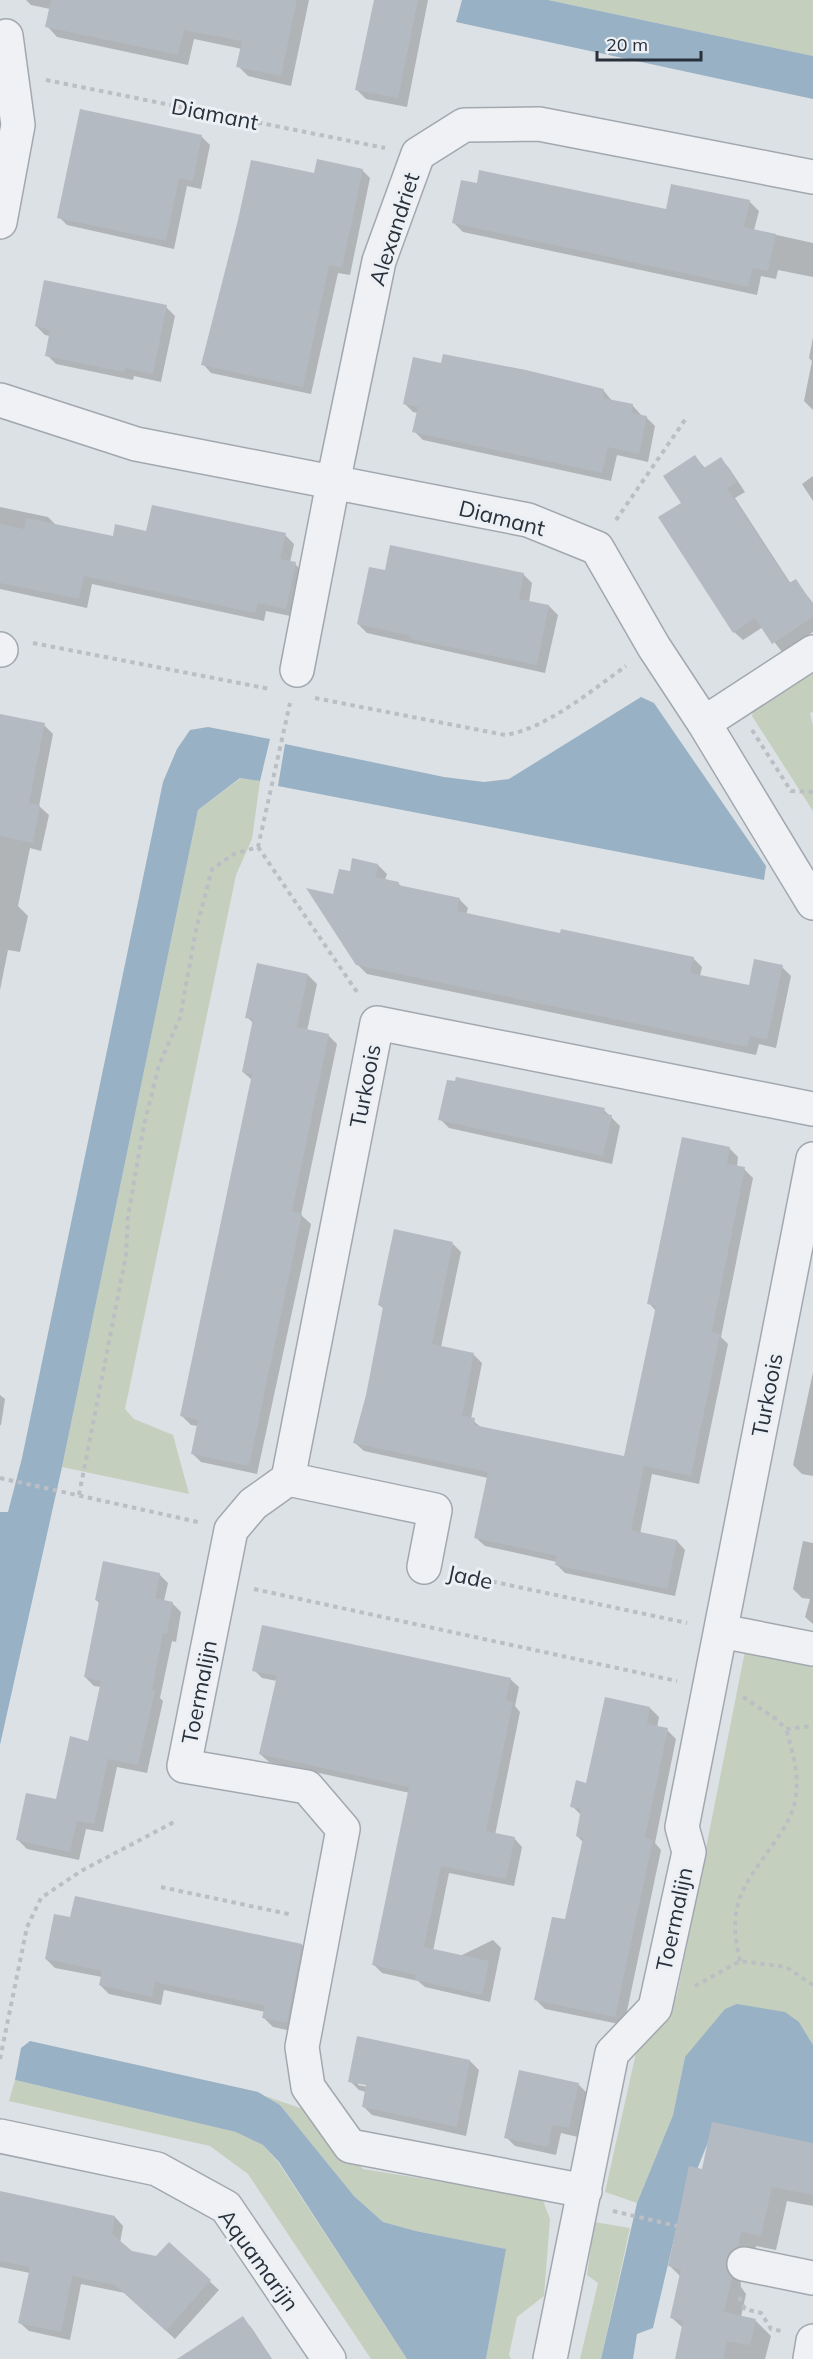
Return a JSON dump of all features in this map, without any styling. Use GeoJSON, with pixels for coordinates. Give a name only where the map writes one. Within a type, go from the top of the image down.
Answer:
{"type":"FeatureCollection","features":[{"type":"Feature","properties":{"kind":"street"},"geometry":{"type":"LineString","coordinates":[[0,222],[18,124],[6,36]]}},
{"type":"Feature","properties":{"kind":"street","name":"Alexandriet"},"geometry":{"type":"LineString","coordinates":[[294,688],[333,483],[380,261],[418,154],[464,125],[539,124],[813,177]]}},
{"type":"Feature","properties":{"kind":"street","name":"Diamant"},"geometry":{"type":"LineString","coordinates":[[0,400],[136,444],[528,520],[597,548]]}},
{"type":"Feature","properties":{"kind":"street"},"geometry":{"type":"LineString","coordinates":[[597,548],[654,647],[704,723],[813,903]]}},
{"type":"Feature","properties":{"kind":"street"},"geometry":{"type":"LineString","coordinates":[[704,723],[813,652]]}},
{"type":"Feature","properties":{"kind":"street","name":"Turkoois"},"geometry":{"type":"LineString","coordinates":[[288,1479],[377,1023],[813,1108]]}},
{"type":"Feature","properties":{"kind":"street","name":"Turkoois"},"geometry":{"type":"LineString","coordinates":[[721,1631],[813,1159]]}},
{"type":"Feature","properties":{"kind":"street","name":"Toermalijn"},"geometry":{"type":"LineString","coordinates":[[288,1479],[253,1504],[231,1530],[184,1766],[307,1787],[343,1829],[302,2047],[308,2087],[350,2146],[585,2191]]}},
{"type":"Feature","properties":{"kind":"street","name":"Jade"},"geometry":{"type":"LineString","coordinates":[[288,1479],[435,1510],[424,1567]]}},
{"type":"Feature","properties":{"kind":"street"},"geometry":{"type":"LineString","coordinates":[[721,1631],[813,1649]]}},
{"type":"Feature","properties":{"kind":"street","name":"Toermalijn"},"geometry":{"type":"LineString","coordinates":[[655,2008],[689,1852],[682,1827],[721,1631]]}},
{"type":"Feature","properties":{"kind":"street"},"geometry":{"type":"LineString","coordinates":[[550,2359],[612,2053],[655,2008]]}},
{"type":"Feature","properties":{"kind":"street","name":"Aquamarijn"},"geometry":{"type":"LineString","coordinates":[[0,2136],[157,2169],[226,2207],[328,2359]]}},
{"type":"Feature","properties":{"kind":"street"},"geometry":{"type":"LineString","coordinates":[[744,2264],[813,2278]]}},
{"type":"Feature","properties":{"kind":"street"},"geometry":{"type":"LineString","coordinates":[[810,2359],[813,2342]]}},
{"type":"Feature","properties":{"kind":"path","name":"Diamant"},"geometry":{"type":"LineString","coordinates":[[11,73],[418,154]]}},
{"type":"Feature","properties":{"kind":"path"},"geometry":{"type":"LineString","coordinates":[[597,548],[687,417]]}},
{"type":"Feature","properties":{"kind":"path"},"geometry":{"type":"LineString","coordinates":[[1,649],[26,641],[294,688],[505,735],[519,733],[540,725],[654,647]]}},
{"type":"Feature","properties":{"kind":"path"},"geometry":{"type":"LineString","coordinates":[[294,688],[258,847],[377,1023]]}},
{"type":"Feature","properties":{"kind":"path"},"geometry":{"type":"LineString","coordinates":[[736,704],[791,791],[813,792]]}},
{"type":"Feature","properties":{"kind":"path"},"geometry":{"type":"LineString","coordinates":[[79,1495],[126,1256],[128,1216],[144,1125],[159,1065],[180,1018],[196,930],[212,869],[234,854],[258,847]]}},
{"type":"Feature","properties":{"kind":"path"},"geometry":{"type":"LineString","coordinates":[[0,1478],[231,1530]]}},
{"type":"Feature","properties":{"kind":"path","name":"Jade"},"geometry":{"type":"LineString","coordinates":[[424,1567],[721,1631]]}},
{"type":"Feature","properties":{"kind":"path"},"geometry":{"type":"LineString","coordinates":[[221,1582],[709,1688],[745,1698],[776,1719],[786,1729],[798,1772],[795,1803],[787,1824],[747,1881],[735,1912],[735,1940],[740,1961]]}},
{"type":"Feature","properties":{"kind":"path"},"geometry":{"type":"LineString","coordinates":[[786,1729],[813,1726]]}},
{"type":"Feature","properties":{"kind":"path"},"geometry":{"type":"LineString","coordinates":[[0,2059],[27,1926],[41,1898],[81,1871],[174,1822]]}},
{"type":"Feature","properties":{"kind":"path"},"geometry":{"type":"LineString","coordinates":[[161,1887],[326,1922]]}},
{"type":"Feature","properties":{"kind":"path"},"geometry":{"type":"LineString","coordinates":[[655,2008],[740,1961],[786,1967],[813,1985]]}},
{"type":"Feature","properties":{"kind":"path"},"geometry":{"type":"LineString","coordinates":[[617,2211],[677,2226]]}},
{"type":"Feature","properties":{"kind":"path"},"geometry":{"type":"LineString","coordinates":[[744,2264],[738,2296],[745,2309],[761,2313],[771,2329],[780,2331],[778,2340]]}},
{"type":"Feature","properties":{"kind":"green space"},"geometry":{"type":"Polygon","coordinates":[[[548,0],[813,0],[813,56],[548,0]]]}},
{"type":"Feature","properties":{"kind":"green space"},"geometry":{"type":"Polygon","coordinates":[[[813,662],[813,712],[810,713],[813,725],[813,811],[752,716],[755,699],[813,662]]]}},
{"type":"Feature","properties":{"kind":"green space"},"geometry":{"type":"Polygon","coordinates":[[[241,778],[260,781],[252,839],[236,875],[125,1409],[134,1419],[173,1435],[189,1494],[62,1467],[198,810],[241,778]]]}},
{"type":"Feature","properties":{"kind":"green space"},"geometry":{"type":"Polygon","coordinates":[[[747,1641],[813,1654],[813,2045],[799,2022],[685,2057],[673,2115],[637,2203],[605,2192],[640,2035],[677,1995],[747,1641]]]}},
{"type":"Feature","properties":{"kind":"green space"},"geometry":{"type":"Polygon","coordinates":[[[15,2080],[237,2132],[263,2145],[278,2162],[407,2359],[371,2359],[248,2174],[210,2146],[9,2101],[15,2080]]]}},
{"type":"Feature","properties":{"kind":"green space"},"geometry":{"type":"Polygon","coordinates":[[[265,2096],[309,2111],[363,2169],[542,2198],[550,2219],[544,2296],[517,2317],[509,2355],[511,2359],[486,2359],[505,2249],[383,2222],[354,2196],[280,2105],[265,2096]]]}},
{"type":"Feature","properties":{"kind":"green space"},"geometry":{"type":"Polygon","coordinates":[[[594,2222],[630,2228],[601,2359],[580,2359],[598,2283],[587,2275],[594,2222]]]}},
{"type":"Feature","properties":{"kind":"water"},"geometry":{"type":"Polygon","coordinates":[[[462,0],[548,0],[813,56],[813,99],[456,22],[462,0]]]}},
{"type":"Feature","properties":{"kind":"water"},"geometry":{"type":"Polygon","coordinates":[[[641,697],[654,703],[766,866],[764,880],[278,786],[285,744],[444,777],[484,782],[509,779],[641,697]]]}},
{"type":"Feature","properties":{"kind":"water"},"geometry":{"type":"Polygon","coordinates":[[[208,727],[270,739],[260,781],[240,778],[198,810],[62,1467],[0,1745],[0,1512],[8,1512],[22,1458],[163,782],[177,749],[190,730],[208,727]]]}},
{"type":"Feature","properties":{"kind":"water"},"geometry":{"type":"Polygon","coordinates":[[[737,2004],[785,2012],[799,2022],[813,2045],[813,2145],[713,2130],[681,2209],[653,2328],[637,2334],[633,2359],[601,2359],[637,2203],[673,2115],[685,2057],[725,2009],[737,2004]]]}},
{"type":"Feature","properties":{"kind":"water"},"geometry":{"type":"Polygon","coordinates":[[[30,2041],[258,2092],[280,2105],[354,2196],[383,2222],[506,2249],[486,2359],[407,2359],[279,2162],[263,2145],[236,2132],[15,2080],[21,2048],[30,2041]]]}},
{"type":"Feature","properties":{"kind":"building"},"geometry":{"type":"Polygon","coordinates":[[[51,0],[297,0],[281,76],[236,67],[242,41],[184,30],[178,55],[45,27],[51,0]]]}},
{"type":"Feature","properties":{"kind":"building"},"geometry":{"type":"Polygon","coordinates":[[[374,0],[418,0],[398,98],[355,90],[374,0]]]}},
{"type":"Feature","properties":{"kind":"building"},"geometry":{"type":"Polygon","coordinates":[[[80,109],[202,135],[193,181],[179,178],[166,241],[57,218],[80,109]]]}},
{"type":"Feature","properties":{"kind":"building"},"geometry":{"type":"Polygon","coordinates":[[[317,159],[363,169],[342,268],[329,265],[303,387],[201,365],[251,160],[314,173],[317,159]]]}},
{"type":"Feature","properties":{"kind":"building"},"geometry":{"type":"Polygon","coordinates":[[[479,170],[666,209],[671,184],[750,200],[744,227],[776,234],[768,271],[753,268],[748,287],[452,223],[461,180],[477,183],[479,170]]]}},
{"type":"Feature","properties":{"kind":"building"},"geometry":{"type":"Polygon","coordinates":[[[44,280],[167,305],[153,374],[125,368],[124,372],[45,356],[50,330],[35,326],[44,280]]]}},
{"type":"Feature","properties":{"kind":"building"},"geometry":{"type":"Polygon","coordinates":[[[443,354],[526,370],[604,389],[603,398],[633,404],[632,413],[647,416],[639,454],[608,447],[602,473],[412,432],[418,407],[403,404],[413,357],[441,363],[443,354]]]}},
{"type":"Feature","properties":{"kind":"building"},"geometry":{"type":"Polygon","coordinates":[[[695,455],[704,468],[721,457],[737,482],[727,488],[789,583],[796,579],[813,605],[813,617],[772,644],[755,618],[733,633],[658,517],[681,503],[663,476],[695,455]]]}},
{"type":"Feature","properties":{"kind":"building"},"geometry":{"type":"Polygon","coordinates":[[[152,505],[286,533],[280,559],[296,562],[286,609],[258,603],[255,613],[84,576],[79,599],[0,583],[0,524],[24,529],[26,518],[113,536],[115,524],[146,531],[152,505]]]}},
{"type":"Feature","properties":{"kind":"building"},"geometry":{"type":"Polygon","coordinates":[[[390,545],[524,573],[519,599],[549,605],[537,665],[410,639],[411,636],[357,624],[369,567],[385,570],[390,545]]]}},
{"type":"Feature","properties":{"kind":"building"},"geometry":{"type":"Polygon","coordinates":[[[0,714],[45,723],[29,803],[40,805],[33,843],[0,836],[0,714]]]}},
{"type":"Feature","properties":{"kind":"building"},"geometry":{"type":"Polygon","coordinates":[[[352,858],[378,864],[376,877],[399,882],[398,885],[460,898],[457,911],[560,933],[561,929],[694,957],[690,973],[749,985],[754,959],[783,965],[767,1040],[750,1036],[747,1047],[356,965],[306,888],[333,894],[339,869],[350,871],[352,858]]]}},
{"type":"Feature","properties":{"kind":"building"},"geometry":{"type":"Polygon","coordinates":[[[257,963],[308,974],[297,1027],[329,1034],[292,1211],[302,1214],[249,1466],[191,1454],[198,1420],[180,1416],[252,1074],[242,1072],[253,1019],[245,1018],[257,963]]]}},
{"type":"Feature","properties":{"kind":"building"},"geometry":{"type":"Polygon","coordinates":[[[456,1077],[605,1108],[603,1114],[612,1115],[603,1156],[438,1120],[447,1080],[455,1081],[456,1077]]]}},
{"type":"Feature","properties":{"kind":"building"},"geometry":{"type":"Polygon","coordinates":[[[682,1137],[730,1147],[727,1164],[745,1167],[712,1332],[720,1334],[691,1476],[644,1466],[631,1530],[677,1540],[667,1589],[555,1565],[557,1556],[474,1538],[488,1472],[353,1443],[366,1395],[383,1307],[378,1305],[394,1229],[453,1242],[432,1344],[474,1353],[462,1416],[475,1418],[474,1425],[624,1456],[656,1306],[647,1304],[682,1137]]]}},
{"type":"Feature","properties":{"kind":"building"},"geometry":{"type":"Polygon","coordinates":[[[103,1561],[160,1573],[155,1598],[173,1602],[167,1634],[163,1633],[152,1690],[155,1691],[138,1765],[108,1759],[94,1824],[77,1821],[70,1852],[16,1840],[26,1793],[56,1799],[70,1736],[88,1741],[101,1681],[84,1677],[99,1601],[95,1600],[103,1561]]]}},
{"type":"Feature","properties":{"kind":"building"},"geometry":{"type":"Polygon","coordinates":[[[262,1625],[511,1678],[506,1700],[513,1702],[486,1831],[515,1837],[506,1879],[441,1866],[424,1947],[489,1961],[482,1995],[415,1980],[416,1975],[372,1965],[409,1787],[259,1754],[277,1676],[252,1671],[262,1625]]]}},
{"type":"Feature","properties":{"kind":"building"},"geometry":{"type":"Polygon","coordinates":[[[605,1697],[650,1707],[647,1724],[668,1728],[645,1838],[653,1840],[615,2017],[534,2000],[552,1917],[565,1919],[583,1838],[576,1836],[581,1809],[570,1807],[576,1780],[586,1783],[605,1697]]]}},
{"type":"Feature","properties":{"kind":"building"},"geometry":{"type":"Polygon","coordinates":[[[75,1896],[302,1944],[287,2023],[262,2018],[265,2006],[155,1982],[152,1997],[99,1985],[102,1971],[45,1959],[54,1914],[70,1917],[75,1896]]]}},
{"type":"Feature","properties":{"kind":"building"},"geometry":{"type":"Polygon","coordinates":[[[357,2036],[470,2060],[457,2127],[362,2107],[366,2085],[348,2082],[357,2036]]]}},
{"type":"Feature","properties":{"kind":"building"},"geometry":{"type":"Polygon","coordinates":[[[519,2070],[579,2083],[569,2128],[552,2125],[548,2147],[504,2138],[519,2070]]]}},
{"type":"Feature","properties":{"kind":"building"},"geometry":{"type":"Polygon","coordinates":[[[712,2122],[813,2143],[813,2195],[772,2187],[761,2236],[741,2232],[738,2246],[730,2251],[726,2260],[726,2269],[732,2278],[724,2312],[756,2319],[750,2345],[727,2341],[723,2359],[675,2359],[683,2321],[670,2318],[681,2269],[668,2266],[689,2166],[702,2169],[712,2122]]]}},
{"type":"Feature","properties":{"kind":"building"},"geometry":{"type":"Polygon","coordinates":[[[0,2191],[115,2216],[112,2234],[132,2251],[156,2256],[169,2242],[211,2280],[166,2331],[115,2285],[72,2276],[61,2332],[18,2323],[30,2267],[0,2261],[0,2191]]]}},
{"type":"Feature","properties":{"kind":"building"},"geometry":{"type":"Polygon","coordinates":[[[243,2316],[271,2359],[177,2359],[243,2316]]]}}]}
